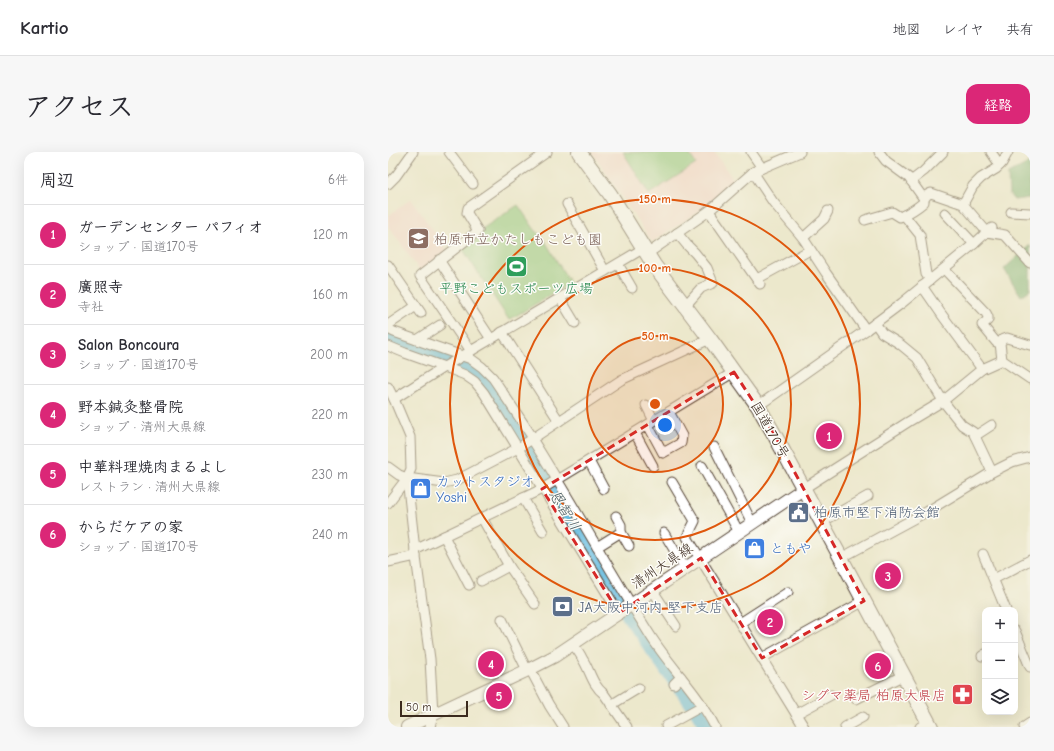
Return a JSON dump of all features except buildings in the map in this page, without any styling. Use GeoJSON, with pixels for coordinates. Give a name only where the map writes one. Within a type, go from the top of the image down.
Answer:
{"type":"FeatureCollection","features":[{"type":"Feature","properties":{"kind":"highway","name":"国道170号"},"geometry":{"type":"LineString","coordinates":[[579,152],[610,194],[654,265],[758,406],[904,675],[927,725]]}},
{"type":"Feature","properties":{"kind":"main road","name":"清州大県線"},"geometry":{"type":"LineString","coordinates":[[406,727],[529,670],[555,656],[803,488]]}},
{"type":"Feature","properties":{"kind":"street"},"geometry":{"type":"LineString","coordinates":[[449,152],[473,184]]}},
{"type":"Feature","properties":{"kind":"street"},"geometry":{"type":"LineString","coordinates":[[471,351],[420,276],[478,231],[467,213],[468,208],[547,152]]}},
{"type":"Feature","properties":{"kind":"street"},"geometry":{"type":"LineString","coordinates":[[751,152],[762,168]]}},
{"type":"Feature","properties":{"kind":"street"},"geometry":{"type":"LineString","coordinates":[[880,152],[886,161],[909,178],[924,199]]}},
{"type":"Feature","properties":{"kind":"street"},"geometry":{"type":"LineString","coordinates":[[911,181],[924,171],[943,152]]}},
{"type":"Feature","properties":{"kind":"street"},"geometry":{"type":"LineString","coordinates":[[991,152],[1000,165]]}},
{"type":"Feature","properties":{"kind":"street"},"geometry":{"type":"LineString","coordinates":[[963,204],[973,186],[981,178],[996,169],[1008,152]]}},
{"type":"Feature","properties":{"kind":"street"},"geometry":{"type":"LineString","coordinates":[[389,182],[396,176],[410,153]]}},
{"type":"Feature","properties":{"kind":"street"},"geometry":{"type":"LineString","coordinates":[[388,409],[395,401],[460,357],[605,271],[646,251],[677,233],[709,211],[753,172],[794,153]]}},
{"type":"Feature","properties":{"kind":"street"},"geometry":{"type":"LineString","coordinates":[[753,172],[773,202],[803,238],[866,330]]}},
{"type":"Feature","properties":{"kind":"street"},"geometry":{"type":"LineString","coordinates":[[865,220],[892,212],[900,217],[919,206],[924,202],[927,195],[932,192],[963,204],[990,229],[1005,235],[1030,263]]}},
{"type":"Feature","properties":{"kind":"street"},"geometry":{"type":"LineString","coordinates":[[567,204],[605,271]]}},
{"type":"Feature","properties":{"kind":"street"},"geometry":{"type":"LineString","coordinates":[[709,211],[759,282],[810,250]]}},
{"type":"Feature","properties":{"kind":"street"},"geometry":{"type":"LineString","coordinates":[[803,238],[824,219],[828,211]]}},
{"type":"Feature","properties":{"kind":"street"},"geometry":{"type":"LineString","coordinates":[[1011,212],[1030,213]]}},
{"type":"Feature","properties":{"kind":"street"},"geometry":{"type":"LineString","coordinates":[[945,213],[974,244]]}},
{"type":"Feature","properties":{"kind":"street"},"geometry":{"type":"LineString","coordinates":[[904,215],[920,235],[926,274],[930,280]]}},
{"type":"Feature","properties":{"kind":"street"},"geometry":{"type":"LineString","coordinates":[[758,406],[866,330],[930,280],[990,229]]}},
{"type":"Feature","properties":{"kind":"street"},"geometry":{"type":"LineString","coordinates":[[677,233],[707,268],[714,283],[701,288],[685,306]]}},
{"type":"Feature","properties":{"kind":"street"},"geometry":{"type":"LineString","coordinates":[[439,260],[491,339]]}},
{"type":"Feature","properties":{"kind":"street"},"geometry":{"type":"LineString","coordinates":[[618,264],[632,288]]}},
{"type":"Feature","properties":{"kind":"street"},"geometry":{"type":"LineString","coordinates":[[388,265],[418,310],[388,325]]}},
{"type":"Feature","properties":{"kind":"street"},"geometry":{"type":"LineString","coordinates":[[944,268],[986,314],[988,320],[982,325],[996,342],[1000,343]]}},
{"type":"Feature","properties":{"kind":"street"},"geometry":{"type":"LineString","coordinates":[[922,286],[962,344],[982,369]]}},
{"type":"Feature","properties":{"kind":"street"},"geometry":{"type":"LineString","coordinates":[[560,298],[575,323]]}},
{"type":"Feature","properties":{"kind":"street"},"geometry":{"type":"LineString","coordinates":[[875,323],[882,333],[900,344],[917,358],[943,401],[962,425],[973,432],[992,472]]}},
{"type":"Feature","properties":{"kind":"street"},"geometry":{"type":"LineString","coordinates":[[417,340],[440,326]]}},
{"type":"Feature","properties":{"kind":"street"},"geometry":{"type":"LineString","coordinates":[[388,329],[460,357],[471,359],[493,378],[532,439],[597,547],[625,609]]}},
{"type":"Feature","properties":{"kind":"street"},"geometry":{"type":"LineString","coordinates":[[502,332],[559,421]]}},
{"type":"Feature","properties":{"kind":"street"},"geometry":{"type":"LineString","coordinates":[[1030,345],[1007,338],[1002,339],[1000,343],[1002,360],[1030,379]]}},
{"type":"Feature","properties":{"kind":"street"},"geometry":{"type":"LineString","coordinates":[[388,467],[399,475],[407,478],[444,483],[457,480],[519,448],[621,380],[710,339]]}},
{"type":"Feature","properties":{"kind":"street"},"geometry":{"type":"LineString","coordinates":[[388,346],[446,366],[465,375],[475,382],[484,392],[544,488],[625,609],[652,637],[682,677],[711,726]]}},
{"type":"Feature","properties":{"kind":"street"},"geometry":{"type":"LineString","coordinates":[[803,488],[943,401],[982,369],[1002,360]]}},
{"type":"Feature","properties":{"kind":"street"},"geometry":{"type":"LineString","coordinates":[[388,562],[415,553],[444,536],[544,488],[734,372]]}},
{"type":"Feature","properties":{"kind":"street"},"geometry":{"type":"LineString","coordinates":[[388,387],[410,437],[411,469],[407,478],[388,503]]}},
{"type":"Feature","properties":{"kind":"street"},"geometry":{"type":"LineString","coordinates":[[646,405],[651,423],[663,453],[681,443],[682,436],[669,412]]}},
{"type":"Feature","properties":{"kind":"street"},"geometry":{"type":"LineString","coordinates":[[975,436],[992,425]]}},
{"type":"Feature","properties":{"kind":"street"},"geometry":{"type":"LineString","coordinates":[[635,433],[653,466]]}},
{"type":"Feature","properties":{"kind":"street"},"geometry":{"type":"LineString","coordinates":[[714,447],[752,523]]}},
{"type":"Feature","properties":{"kind":"street"},"geometry":{"type":"LineString","coordinates":[[841,558],[928,511],[992,472],[1012,462],[1030,459]]}},
{"type":"Feature","properties":{"kind":"street"},"geometry":{"type":"LineString","coordinates":[[589,461],[604,489]]}},
{"type":"Feature","properties":{"kind":"street"},"geometry":{"type":"LineString","coordinates":[[702,466],[739,532]]}},
{"type":"Feature","properties":{"kind":"street"},"geometry":{"type":"LineString","coordinates":[[407,478],[415,553],[430,659],[433,714],[430,727]]}},
{"type":"Feature","properties":{"kind":"street"},"geometry":{"type":"LineString","coordinates":[[672,482],[695,520],[687,537],[804,727]]}},
{"type":"Feature","properties":{"kind":"street"},"geometry":{"type":"LineString","coordinates":[[822,522],[868,496]]}},
{"type":"Feature","properties":{"kind":"street"},"geometry":{"type":"LineString","coordinates":[[523,498],[543,532]]}},
{"type":"Feature","properties":{"kind":"street"},"geometry":{"type":"LineString","coordinates":[[616,516],[621,525],[621,532],[629,546]]}},
{"type":"Feature","properties":{"kind":"street"},"geometry":{"type":"LineString","coordinates":[[482,518],[509,566],[535,604]]}},
{"type":"Feature","properties":{"kind":"street"},"geometry":{"type":"LineString","coordinates":[[597,547],[621,532]]}},
{"type":"Feature","properties":{"kind":"street"},"geometry":{"type":"LineString","coordinates":[[664,533],[685,568]]}},
{"type":"Feature","properties":{"kind":"street"},"geometry":{"type":"LineString","coordinates":[[444,536],[469,585]]}},
{"type":"Feature","properties":{"kind":"street"},"geometry":{"type":"LineString","coordinates":[[983,554],[1005,607]]}},
{"type":"Feature","properties":{"kind":"street"},"geometry":{"type":"LineString","coordinates":[[994,579],[1030,560]]}},
{"type":"Feature","properties":{"kind":"street"},"geometry":{"type":"LineString","coordinates":[[481,581],[509,566]]}},
{"type":"Feature","properties":{"kind":"street"},"geometry":{"type":"LineString","coordinates":[[653,591],[676,626]]}},
{"type":"Feature","properties":{"kind":"street"},"geometry":{"type":"LineString","coordinates":[[740,623],[788,592]]}},
{"type":"Feature","properties":{"kind":"street"},"geometry":{"type":"LineString","coordinates":[[762,658],[864,601]]}},
{"type":"Feature","properties":{"kind":"street"},"geometry":{"type":"LineString","coordinates":[[502,619],[529,670],[563,727]]}},
{"type":"Feature","properties":{"kind":"street"},"geometry":{"type":"LineString","coordinates":[[1018,638],[1028,656],[1030,667]]}},
{"type":"Feature","properties":{"kind":"street"},"geometry":{"type":"LineString","coordinates":[[573,644],[582,657],[590,675],[600,691],[604,694],[627,727]]}},
{"type":"Feature","properties":{"kind":"street"},"geometry":{"type":"LineString","coordinates":[[856,699],[904,675]]}},
{"type":"Feature","properties":{"kind":"street"},"geometry":{"type":"LineString","coordinates":[[674,684],[682,677]]}},
{"type":"Feature","properties":{"kind":"street"},"geometry":{"type":"LineString","coordinates":[[612,705],[639,688]]}},
{"type":"Feature","properties":{"kind":"street"},"geometry":{"type":"LineString","coordinates":[[796,714],[831,694]]}},
{"type":"Feature","properties":{"kind":"street"},"geometry":{"type":"LineString","coordinates":[[666,726],[699,708]]}},
{"type":"Feature","properties":{"kind":"street"},"geometry":{"type":"LineString","coordinates":[[846,727],[863,717]]}},
{"type":"Feature","properties":{"kind":"street"},"geometry":{"type":"LineString","coordinates":[[1024,727],[1030,723]]}},
{"type":"Feature","properties":{"kind":"highlighted area"},"geometry":{"type":"Polygon","coordinates":[[[734,372],[773,432],[864,601],[762,658],[701,558],[619,613],[542,489],[734,372]]]}},
{"type":"Feature","properties":{"kind":"shaded area"},"geometry":{"type":"Polygon","coordinates":[[[592,152],[714,152],[733,179],[703,209],[652,242],[592,152]]]}},
{"type":"Feature","properties":{"kind":"shaded area","name":"柏原市立かたしもこども園"},"geometry":{"type":"Polygon","coordinates":[[[411,199],[448,252],[420,271],[388,226],[388,216],[411,199]]]}},
{"type":"Feature","properties":{"kind":"green space"},"geometry":{"type":"Polygon","coordinates":[[[623,152],[688,152],[696,164],[649,194],[623,152]]]}},
{"type":"Feature","properties":{"kind":"green space"},"geometry":{"type":"Polygon","coordinates":[[[1030,162],[1030,198],[1014,200],[1009,194],[1008,174],[1030,162]]]}},
{"type":"Feature","properties":{"kind":"green space","name":"平野こどもスポーツ広場"},"geometry":{"type":"Polygon","coordinates":[[[518,205],[535,230],[542,236],[570,283],[509,320],[462,248],[480,236],[482,229],[518,205]]]}},
{"type":"Feature","properties":{"kind":"green space"},"geometry":{"type":"Polygon","coordinates":[[[1030,245],[1030,290],[1021,296],[1004,269],[1030,245]]]}},
{"type":"Feature","properties":{"kind":"waterway","name":"恩智川"},"geometry":{"type":"LineString","coordinates":[[388,338],[466,366],[485,380],[631,618],[708,727]]}},
{"type":"Feature","properties":{"kind":"place","name":"柏原市立かたしもこども園"},"geometry":{"type":"Point","coordinates":[418,239]}},
{"type":"Feature","properties":{"kind":"place","name":"平野こどもスポーツ広場"},"geometry":{"type":"Point","coordinates":[516,266]}},
{"type":"Feature","properties":{"kind":"place","name":"ガーデンセンター パフィオ"},"geometry":{"type":"Point","coordinates":[829,436]}},
{"type":"Feature","properties":{"kind":"place","name":"カットスタジオ Yoshi"},"geometry":{"type":"Point","coordinates":[420,489]}},
{"type":"Feature","properties":{"kind":"place","name":"柏原市堅下消防会館"},"geometry":{"type":"Point","coordinates":[798,512]}},
{"type":"Feature","properties":{"kind":"place","name":"ともや"},"geometry":{"type":"Point","coordinates":[755,548]}},
{"type":"Feature","properties":{"kind":"place","name":"Salon Boncoura"},"geometry":{"type":"Point","coordinates":[888,576]}},
{"type":"Feature","properties":{"kind":"place","name":"JA大阪中河内 堅下支店"},"geometry":{"type":"Point","coordinates":[562,607]}},
{"type":"Feature","properties":{"kind":"place","name":"廣照寺"},"geometry":{"type":"Point","coordinates":[770,622]}},
{"type":"Feature","properties":{"kind":"place","name":"野本鍼灸整骨院"},"geometry":{"type":"Point","coordinates":[491,664]}},
{"type":"Feature","properties":{"kind":"place","name":"からだケアの家"},"geometry":{"type":"Point","coordinates":[878,666]}},
{"type":"Feature","properties":{"kind":"place","name":"シグマ薬局 柏原大県店"},"geometry":{"type":"Point","coordinates":[962,695]}},
{"type":"Feature","properties":{"kind":"place","name":"中華料理焼肉まるよし"},"geometry":{"type":"Point","coordinates":[499,696]}}]}
